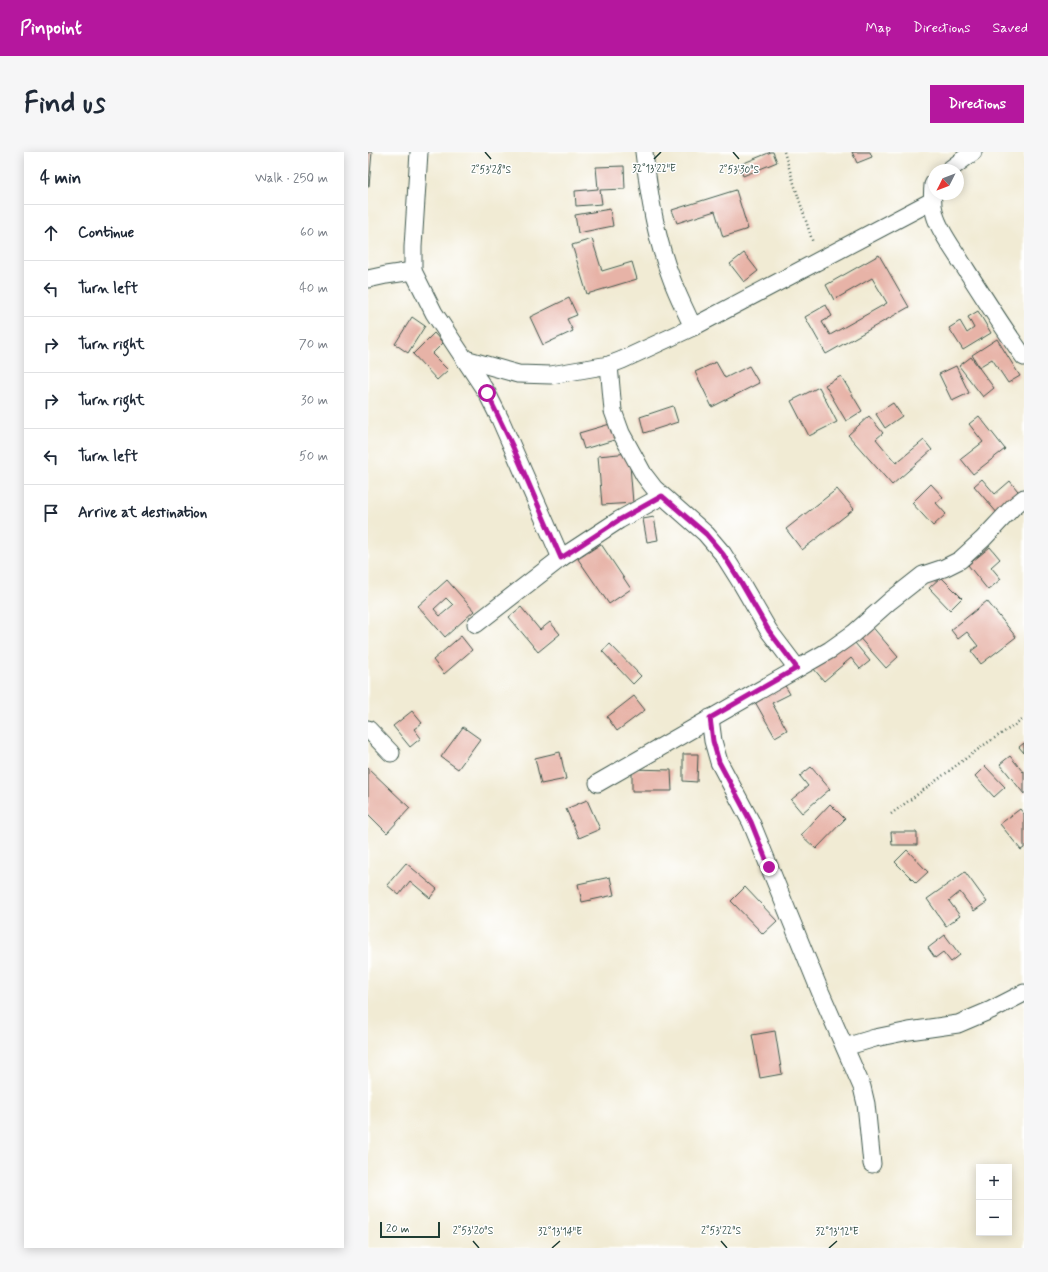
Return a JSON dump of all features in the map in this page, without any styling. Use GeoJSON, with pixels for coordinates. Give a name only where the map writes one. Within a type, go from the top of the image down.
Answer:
{"type":"FeatureCollection","features":[{"type":"Feature","properties":{"kind":"street"},"geometry":{"type":"LineString","coordinates":[[419,152],[413,247],[413,271],[434,313],[487,393],[500,419],[561,558]]}},
{"type":"Feature","properties":{"kind":"street"},"geometry":{"type":"LineString","coordinates":[[644,152],[654,216],[663,252],[672,280],[693,327]]}},
{"type":"Feature","properties":{"kind":"street"},"geometry":{"type":"LineString","coordinates":[[957,164],[973,152]]}},
{"type":"Feature","properties":{"kind":"street"},"geometry":{"type":"LineString","coordinates":[[465,359],[518,374],[551,375],[609,365],[693,327],[932,201],[935,216],[947,239],[1006,332],[1024,357]]}},
{"type":"Feature","properties":{"kind":"street"},"geometry":{"type":"LineString","coordinates":[[368,279],[413,271]]}},
{"type":"Feature","properties":{"kind":"street"},"geometry":{"type":"LineString","coordinates":[[609,365],[613,411],[621,433],[644,475],[662,496],[706,534],[723,554],[769,631],[797,668]]}},
{"type":"Feature","properties":{"kind":"street"},"geometry":{"type":"LineString","coordinates":[[476,624],[561,558],[619,520],[662,496]]}},
{"type":"Feature","properties":{"kind":"street"},"geometry":{"type":"LineString","coordinates":[[598,783],[830,650],[854,633],[890,601],[923,575],[944,568],[960,560],[1024,498]]}},
{"type":"Feature","properties":{"kind":"street"},"geometry":{"type":"LineString","coordinates":[[710,718],[713,741],[719,762],[751,822],[820,991],[860,1082],[866,1104],[872,1164]]}},
{"type":"Feature","properties":{"kind":"street"},"geometry":{"type":"LineString","coordinates":[[368,729],[391,753]]}},
{"type":"Feature","properties":{"kind":"street"},"geometry":{"type":"LineString","coordinates":[[845,1047],[875,1038],[958,1024],[991,1010],[1024,993]]}},
{"type":"Feature","properties":{"kind":"path"},"geometry":{"type":"LineString","coordinates":[[784,152],[818,261]]}},
{"type":"Feature","properties":{"kind":"path"},"geometry":{"type":"LineString","coordinates":[[891,814],[984,745],[1024,719]]}},
{"type":"Feature","properties":{"kind":"building"},"geometry":{"type":"Polygon","coordinates":[[[368,152],[372,152],[369,186],[368,186],[368,152]]]}},
{"type":"Feature","properties":{"kind":"building"},"geometry":{"type":"Polygon","coordinates":[[[773,152],[777,162],[743,176],[739,165],[773,152]]]}},
{"type":"Feature","properties":{"kind":"building"},"geometry":{"type":"Polygon","coordinates":[[[852,152],[870,152],[872,157],[857,163],[852,152]]]}},
{"type":"Feature","properties":{"kind":"building"},"geometry":{"type":"Polygon","coordinates":[[[624,166],[625,189],[600,190],[602,204],[576,206],[575,191],[598,189],[596,167],[624,166]]]}},
{"type":"Feature","properties":{"kind":"building"},"geometry":{"type":"Polygon","coordinates":[[[736,190],[748,229],[723,237],[715,211],[677,223],[672,210],[736,190]]]}},
{"type":"Feature","properties":{"kind":"building"},"geometry":{"type":"Polygon","coordinates":[[[610,209],[613,226],[578,233],[575,215],[610,209]]]}},
{"type":"Feature","properties":{"kind":"building"},"geometry":{"type":"Polygon","coordinates":[[[592,239],[602,271],[632,262],[637,279],[587,294],[572,245],[592,239]]]}},
{"type":"Feature","properties":{"kind":"building"},"geometry":{"type":"Polygon","coordinates":[[[744,253],[758,271],[744,282],[730,264],[744,253]]]}},
{"type":"Feature","properties":{"kind":"building"},"geometry":{"type":"Polygon","coordinates":[[[879,255],[909,307],[826,354],[805,317],[826,305],[832,316],[822,322],[830,335],[887,303],[872,278],[834,300],[826,285],[879,255]]]}},
{"type":"Feature","properties":{"kind":"building"},"geometry":{"type":"Polygon","coordinates":[[[569,298],[577,315],[567,319],[573,331],[543,345],[530,317],[569,298]]]}},
{"type":"Feature","properties":{"kind":"building"},"geometry":{"type":"Polygon","coordinates":[[[978,311],[991,333],[963,350],[949,328],[960,321],[967,333],[974,328],[968,317],[978,311]]]}},
{"type":"Feature","properties":{"kind":"building"},"geometry":{"type":"Polygon","coordinates":[[[412,317],[425,326],[408,353],[395,344],[412,317]]]}},
{"type":"Feature","properties":{"kind":"building"},"geometry":{"type":"Polygon","coordinates":[[[434,333],[443,343],[432,354],[448,370],[437,380],[413,354],[434,333]]]}},
{"type":"Feature","properties":{"kind":"building"},"geometry":{"type":"Polygon","coordinates":[[[997,339],[1020,376],[1008,383],[992,359],[979,367],[972,355],[997,339]]]}},
{"type":"Feature","properties":{"kind":"building"},"geometry":{"type":"Polygon","coordinates":[[[971,357],[994,388],[983,397],[959,366],[971,357]]]}},
{"type":"Feature","properties":{"kind":"building"},"geometry":{"type":"Polygon","coordinates":[[[716,362],[725,378],[749,366],[759,383],[712,407],[695,372],[716,362]]]}},
{"type":"Feature","properties":{"kind":"building"},"geometry":{"type":"Polygon","coordinates":[[[956,366],[969,393],[952,401],[939,374],[956,366]]]}},
{"type":"Feature","properties":{"kind":"building"},"geometry":{"type":"Polygon","coordinates":[[[841,376],[862,411],[846,421],[825,385],[841,376]]]}},
{"type":"Feature","properties":{"kind":"building"},"geometry":{"type":"Polygon","coordinates":[[[819,387],[837,422],[809,436],[791,401],[819,387]]]}},
{"type":"Feature","properties":{"kind":"building"},"geometry":{"type":"Polygon","coordinates":[[[893,403],[902,416],[885,428],[876,414],[893,403]]]}},
{"type":"Feature","properties":{"kind":"building"},"geometry":{"type":"Polygon","coordinates":[[[673,406],[678,422],[644,433],[640,417],[673,406]]]}},
{"type":"Feature","properties":{"kind":"building"},"geometry":{"type":"Polygon","coordinates":[[[869,416],[883,433],[876,439],[896,463],[924,440],[932,450],[892,485],[848,435],[869,416]]]}},
{"type":"Feature","properties":{"kind":"building"},"geometry":{"type":"Polygon","coordinates":[[[979,416],[1005,449],[973,474],[961,459],[983,442],[969,424],[979,416]]]}},
{"type":"Feature","properties":{"kind":"building"},"geometry":{"type":"Polygon","coordinates":[[[617,422],[621,438],[584,449],[579,433],[617,422]]]}},
{"type":"Feature","properties":{"kind":"building"},"geometry":{"type":"Polygon","coordinates":[[[629,453],[633,503],[602,505],[598,456],[629,453]]]}},
{"type":"Feature","properties":{"kind":"building"},"geometry":{"type":"Polygon","coordinates":[[[982,479],[995,494],[1010,481],[1021,495],[998,514],[974,486],[982,479]]]}},
{"type":"Feature","properties":{"kind":"building"},"geometry":{"type":"Polygon","coordinates":[[[931,484],[943,497],[936,503],[946,514],[933,526],[912,503],[931,484]]]}},
{"type":"Feature","properties":{"kind":"building"},"geometry":{"type":"Polygon","coordinates":[[[837,489],[854,509],[802,550],[786,529],[837,489]]]}},
{"type":"Feature","properties":{"kind":"building"},"geometry":{"type":"Polygon","coordinates":[[[654,517],[658,540],[647,542],[643,519],[654,517]]]}},
{"type":"Feature","properties":{"kind":"building"},"geometry":{"type":"Polygon","coordinates":[[[601,544],[631,589],[609,604],[578,559],[601,544]]]}},
{"type":"Feature","properties":{"kind":"building"},"geometry":{"type":"Polygon","coordinates":[[[990,547],[1000,559],[991,567],[1001,579],[988,590],[968,565],[990,547]]]}},
{"type":"Feature","properties":{"kind":"building"},"geometry":{"type":"Polygon","coordinates":[[[941,577],[962,598],[950,610],[929,588],[941,577]]]}},
{"type":"Feature","properties":{"kind":"building"},"geometry":{"type":"Polygon","coordinates":[[[447,580],[474,611],[445,637],[418,606],[447,580]],[[446,598],[434,609],[440,616],[453,605],[446,598]]]}},
{"type":"Feature","properties":{"kind":"building"},"geometry":{"type":"Polygon","coordinates":[[[987,601],[1016,637],[981,664],[971,651],[978,646],[967,632],[958,639],[951,630],[987,601]]]}},
{"type":"Feature","properties":{"kind":"building"},"geometry":{"type":"Polygon","coordinates":[[[521,607],[540,630],[550,622],[560,634],[538,652],[509,617],[521,607]]]}},
{"type":"Feature","properties":{"kind":"building"},"geometry":{"type":"Polygon","coordinates":[[[870,624],[898,657],[886,668],[857,635],[870,624]]]}},
{"type":"Feature","properties":{"kind":"building"},"geometry":{"type":"Polygon","coordinates":[[[461,636],[472,650],[444,674],[433,660],[461,636]]]}},
{"type":"Feature","properties":{"kind":"building"},"geometry":{"type":"Polygon","coordinates":[[[850,637],[870,661],[860,669],[851,658],[824,681],[813,668],[850,637]]]}},
{"type":"Feature","properties":{"kind":"building"},"geometry":{"type":"Polygon","coordinates":[[[610,644],[641,676],[633,684],[602,651],[610,644]]]}},
{"type":"Feature","properties":{"kind":"building"},"geometry":{"type":"Polygon","coordinates":[[[784,684],[790,694],[772,703],[787,730],[775,737],[754,700],[784,684]]]}},
{"type":"Feature","properties":{"kind":"building"},"geometry":{"type":"Polygon","coordinates":[[[634,696],[645,710],[617,731],[607,717],[634,696]]]}},
{"type":"Feature","properties":{"kind":"building"},"geometry":{"type":"Polygon","coordinates":[[[412,711],[422,723],[414,729],[421,738],[410,747],[393,726],[412,711]]]}},
{"type":"Feature","properties":{"kind":"building"},"geometry":{"type":"Polygon","coordinates":[[[463,727],[480,739],[458,769],[441,757],[463,727]]]}},
{"type":"Feature","properties":{"kind":"building"},"geometry":{"type":"Polygon","coordinates":[[[1024,743],[1024,753],[1019,747],[1024,743]]]}},
{"type":"Feature","properties":{"kind":"building"},"geometry":{"type":"Polygon","coordinates":[[[560,752],[566,779],[541,784],[535,758],[560,752]]]}},
{"type":"Feature","properties":{"kind":"building"},"geometry":{"type":"Polygon","coordinates":[[[683,754],[698,754],[697,782],[683,781],[683,754]]]}},
{"type":"Feature","properties":{"kind":"building"},"geometry":{"type":"Polygon","coordinates":[[[1010,756],[1023,772],[1024,771],[1024,794],[1000,764],[1010,756]]]}},
{"type":"Feature","properties":{"kind":"building"},"geometry":{"type":"Polygon","coordinates":[[[985,766],[1005,787],[994,797],[975,776],[985,766]]]}},
{"type":"Feature","properties":{"kind":"building"},"geometry":{"type":"Polygon","coordinates":[[[811,767],[830,789],[802,813],[791,800],[808,786],[800,776],[811,767]]]}},
{"type":"Feature","properties":{"kind":"building"},"geometry":{"type":"Polygon","coordinates":[[[368,768],[410,808],[387,833],[368,814],[368,768]]]}},
{"type":"Feature","properties":{"kind":"building"},"geometry":{"type":"Polygon","coordinates":[[[632,769],[671,770],[672,791],[632,791],[632,769]]]}},
{"type":"Feature","properties":{"kind":"building"},"geometry":{"type":"Polygon","coordinates":[[[587,800],[600,829],[579,838],[566,809],[587,800]]]}},
{"type":"Feature","properties":{"kind":"building"},"geometry":{"type":"Polygon","coordinates":[[[830,804],[845,819],[816,849],[801,835],[830,804]]]}},
{"type":"Feature","properties":{"kind":"building"},"geometry":{"type":"Polygon","coordinates":[[[1020,809],[1024,814],[1024,848],[1021,850],[1000,824],[1020,809]]]}},
{"type":"Feature","properties":{"kind":"building"},"geometry":{"type":"Polygon","coordinates":[[[891,832],[917,832],[917,845],[892,845],[891,832]]]}},
{"type":"Feature","properties":{"kind":"building"},"geometry":{"type":"Polygon","coordinates":[[[907,850],[928,872],[916,883],[895,862],[907,850]]]}},
{"type":"Feature","properties":{"kind":"building"},"geometry":{"type":"Polygon","coordinates":[[[406,863],[437,889],[430,898],[410,881],[399,895],[387,885],[406,863]]]}},
{"type":"Feature","properties":{"kind":"building"},"geometry":{"type":"Polygon","coordinates":[[[965,872],[987,902],[974,911],[960,892],[949,901],[960,916],[946,926],[927,899],[965,872]]]}},
{"type":"Feature","properties":{"kind":"building"},"geometry":{"type":"Polygon","coordinates":[[[610,877],[614,895],[582,902],[578,884],[610,877]]]}},
{"type":"Feature","properties":{"kind":"building"},"geometry":{"type":"Polygon","coordinates":[[[745,887],[777,921],[763,934],[731,901],[745,887]]]}},
{"type":"Feature","properties":{"kind":"building"},"geometry":{"type":"Polygon","coordinates":[[[945,935],[960,955],[951,962],[943,952],[935,958],[928,948],[945,935]]]}},
{"type":"Feature","properties":{"kind":"building"},"geometry":{"type":"Polygon","coordinates":[[[775,1031],[782,1074],[760,1078],[752,1035],[775,1031]]]}},
{"type":"Feature","properties":{"kind":"route"},"geometry":{"type":"LineString","coordinates":[[487,393],[512,445],[561,558],[619,520],[662,496],[706,534],[723,554],[769,631],[797,668],[710,718],[713,741],[719,762],[751,822],[769,867]]}}]}
